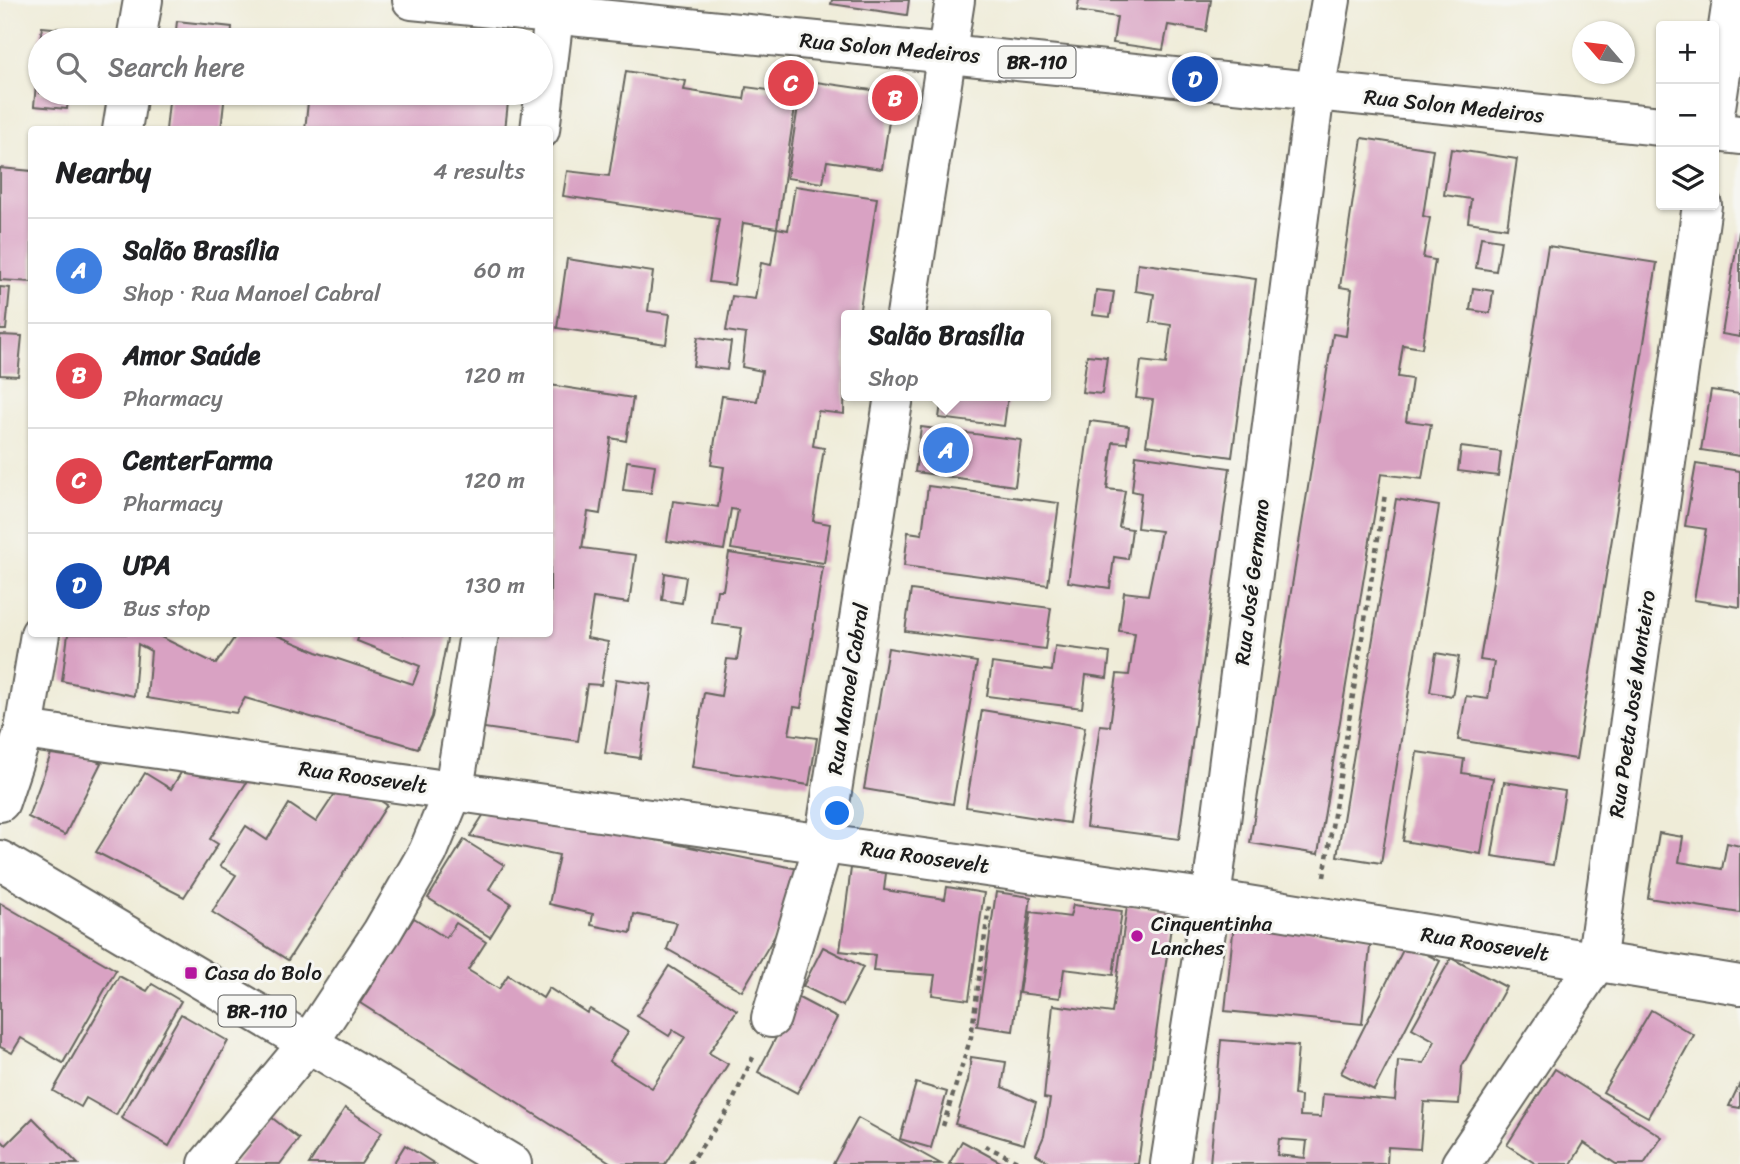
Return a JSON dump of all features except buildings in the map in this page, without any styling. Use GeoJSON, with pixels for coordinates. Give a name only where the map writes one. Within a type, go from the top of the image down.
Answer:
{"type":"FeatureCollection","features":[{"type":"Feature","properties":{"kind":"street"},"geometry":{"type":"LineString","coordinates":[[138,28],[143,0]]}},
{"type":"Feature","properties":{"kind":"street","name":"Rua Solon Medeiros"},"geometry":{"type":"LineString","coordinates":[[412,0],[555,7],[1315,92],[1656,126]]}},
{"type":"Feature","properties":{"kind":"street"},"geometry":{"type":"LineString","coordinates":[[907,310],[955,0]]}},
{"type":"Feature","properties":{"kind":"street","name":"Rua José Germano"},"geometry":{"type":"LineString","coordinates":[[1170,1164],[1212,899],[1315,92],[1331,0]]}},
{"type":"Feature","properties":{"kind":"street"},"geometry":{"type":"LineString","coordinates":[[1719,87],[1732,0]]}},
{"type":"Feature","properties":{"kind":"street"},"geometry":{"type":"LineString","coordinates":[[552,28],[555,7]]}},
{"type":"Feature","properties":{"kind":"street"},"geometry":{"type":"LineString","coordinates":[[123,126],[126,105]]}},
{"type":"Feature","properties":{"kind":"street"},"geometry":{"type":"LineString","coordinates":[[540,126],[543,105]]}},
{"type":"Feature","properties":{"kind":"street"},"geometry":{"type":"LineString","coordinates":[[1719,133],[1740,135]]}},
{"type":"Feature","properties":{"kind":"street","name":"Rua Poeta José Monteiro"},"geometry":{"type":"LineString","coordinates":[[1461,1164],[1596,962],[1701,210]]}},
{"type":"Feature","properties":{"kind":"street","name":"Rua Manoel Cabral"},"geometry":{"type":"LineString","coordinates":[[771,1018],[824,842],[893,401]]}},
{"type":"Feature","properties":{"kind":"street"},"geometry":{"type":"LineString","coordinates":[[0,802],[24,730],[40,637]]}},
{"type":"Feature","properties":{"kind":"street"},"geometry":{"type":"LineString","coordinates":[[208,1164],[310,1041],[382,932],[422,863],[454,789],[479,637]]}},
{"type":"Feature","properties":{"kind":"street","name":"Rua Roosevelt"},"geometry":{"type":"LineString","coordinates":[[24,730],[454,789],[1212,899],[1740,985]]}},
{"type":"Feature","properties":{"kind":"street","name":"BR-110"},"geometry":{"type":"LineString","coordinates":[[0,860],[310,1041],[512,1164]]}},
{"type":"Feature","properties":{"kind":"path"},"geometry":{"type":"LineString","coordinates":[[1318,916],[1385,494]]}},
{"type":"Feature","properties":{"kind":"path"},"geometry":{"type":"LineString","coordinates":[[943,1126],[971,1037],[989,903]]}},
{"type":"Feature","properties":{"kind":"path"},"geometry":{"type":"LineString","coordinates":[[689,1164],[729,1109],[771,1018]]}},
{"type":"Feature","properties":{"kind":"path"},"geometry":{"type":"LineString","coordinates":[[985,1146],[1024,1164]]}},
{"type":"Feature","properties":{"kind":"place","name":"UPA"},"geometry":{"type":"Point","coordinates":[1195,79]}},
{"type":"Feature","properties":{"kind":"place","name":"CenterFarma"},"geometry":{"type":"Point","coordinates":[791,83]}},
{"type":"Feature","properties":{"kind":"place","name":"Amor Saúde"},"geometry":{"type":"Point","coordinates":[895,98]}},
{"type":"Feature","properties":{"kind":"place","name":"Salão Brasília"},"geometry":{"type":"Point","coordinates":[946,450]}},
{"type":"Feature","properties":{"kind":"place","name":"Cinquentinha Lanches"},"geometry":{"type":"Point","coordinates":[1137,936]}},
{"type":"Feature","properties":{"kind":"place","name":"Casa do Bolo"},"geometry":{"type":"Point","coordinates":[191,973]}}]}
